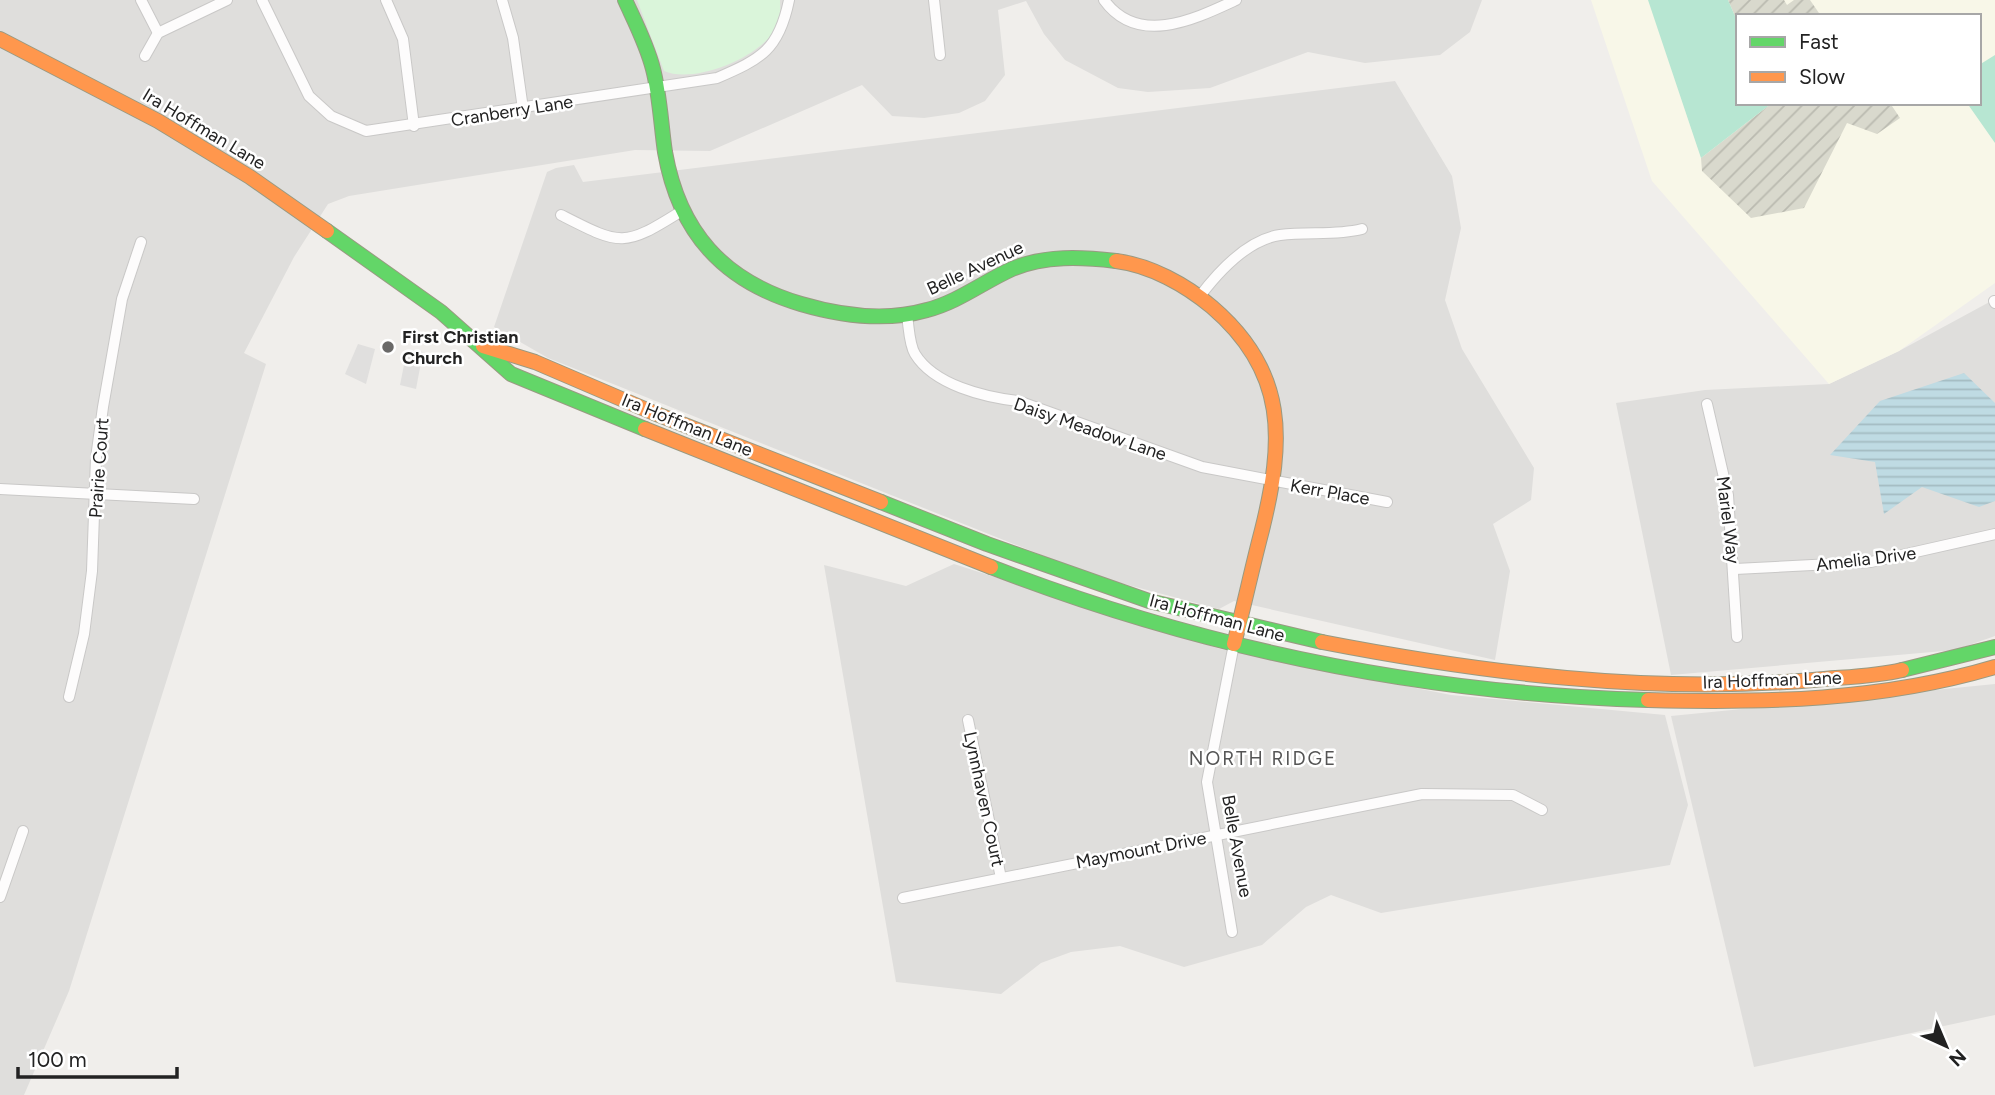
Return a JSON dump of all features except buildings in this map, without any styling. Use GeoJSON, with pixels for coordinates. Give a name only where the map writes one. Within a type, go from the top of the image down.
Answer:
{"type":"FeatureCollection","features":[{"type":"Feature","properties":{"kind":"main road","name":"Belle Avenue"},"geometry":{"type":"LineString","coordinates":[[625,0],[646,48],[656,89],[668,176],[680,212],[693,233],[714,257],[751,282],[813,308],[840,315],[870,318],[907,316],[944,306],[1023,264],[1068,257],[1101,257],[1138,264],[1162,273],[1200,296],[1239,333],[1268,389],[1278,434],[1274,482],[1234,644]]}},
{"type":"Feature","properties":{"kind":"main road","name":"Ira Hoffman Lane"},"geometry":{"type":"LineString","coordinates":[[0,39],[168,127],[250,177],[441,312],[511,374],[646,431],[1053,591],[1234,644],[1439,685],[1564,698],[1730,704],[1875,696],[1945,684],[1995,667]]}},
{"type":"Feature","properties":{"kind":"main road","name":"Ira Hoffman Lane"},"geometry":{"type":"LineString","coordinates":[[478,345],[535,362],[654,413],[987,544],[1149,601],[1410,659],[1585,679],[1674,684],[1776,683],[1888,673],[1995,648]]}},
{"type":"Feature","properties":{"kind":"street"},"geometry":{"type":"LineString","coordinates":[[141,0],[158,33]]}},
{"type":"Feature","properties":{"kind":"street"},"geometry":{"type":"LineString","coordinates":[[145,55],[158,33],[227,0]]}},
{"type":"Feature","properties":{"kind":"street","name":"Cranberry Lane"},"geometry":{"type":"LineString","coordinates":[[262,0],[309,96],[331,116],[366,131],[414,126],[717,78],[758,60],[784,28],[789,0]]}},
{"type":"Feature","properties":{"kind":"street"},"geometry":{"type":"LineString","coordinates":[[386,0],[403,39],[414,126]]}},
{"type":"Feature","properties":{"kind":"street"},"geometry":{"type":"LineString","coordinates":[[502,0],[513,38],[523,109]]}},
{"type":"Feature","properties":{"kind":"street"},"geometry":{"type":"LineString","coordinates":[[934,0],[940,55]]}},
{"type":"Feature","properties":{"kind":"street"},"geometry":{"type":"LineString","coordinates":[[1104,0],[1140,25],[1160,27],[1192,20],[1236,0]]}},
{"type":"Feature","properties":{"kind":"street"},"geometry":{"type":"LineString","coordinates":[[561,215],[600,235],[622,240],[641,237],[680,212]]}},
{"type":"Feature","properties":{"kind":"street"},"geometry":{"type":"LineString","coordinates":[[1200,296],[1216,274],[1247,249],[1278,235],[1347,233],[1362,229]]}},
{"type":"Feature","properties":{"kind":"street","name":"Prairie Court"},"geometry":{"type":"LineString","coordinates":[[69,696],[84,634],[97,493],[96,458],[119,312],[141,242]]}},
{"type":"Feature","properties":{"kind":"street","name":"Daisy Meadow Lane"},"geometry":{"type":"LineString","coordinates":[[907,316],[914,352],[928,371],[952,382],[990,397],[1030,405],[1202,467],[1274,482]]}},
{"type":"Feature","properties":{"kind":"street","name":"Mariel Way"},"geometry":{"type":"LineString","coordinates":[[1707,404],[1728,495],[1735,569],[1737,637]]}},
{"type":"Feature","properties":{"kind":"street","name":"Kerr Place"},"geometry":{"type":"LineString","coordinates":[[1274,482],[1387,502]]}},
{"type":"Feature","properties":{"kind":"street"},"geometry":{"type":"LineString","coordinates":[[0,489],[194,499]]}},
{"type":"Feature","properties":{"kind":"street","name":"Amelia Drive"},"geometry":{"type":"LineString","coordinates":[[1735,569],[1871,562],[1995,534]]}},
{"type":"Feature","properties":{"kind":"street","name":"Belle Avenue"},"geometry":{"type":"LineString","coordinates":[[1232,932],[1215,835],[1208,773],[1234,644]]}},
{"type":"Feature","properties":{"kind":"street","name":"Lynnhaven Court"},"geometry":{"type":"LineString","coordinates":[[968,720],[1001,878]]}},
{"type":"Feature","properties":{"kind":"street","name":"Maymount Drive"},"geometry":{"type":"LineString","coordinates":[[903,898],[1433,793],[1513,795],[1542,810]]}},
{"type":"Feature","properties":{"kind":"street"},"geometry":{"type":"LineString","coordinates":[[0,897],[23,831]]}},
{"type":"Feature","properties":{"kind":"shaded area"},"geometry":{"type":"Polygon","coordinates":[[[0,0],[1482,0],[1470,32],[1440,55],[1365,63],[1308,52],[1210,88],[1148,92],[1118,88],[1065,60],[1044,34],[1026,1],[998,10],[1005,75],[985,101],[959,113],[924,118],[892,116],[862,85],[710,151],[635,150],[349,196],[328,204],[294,257],[244,353],[266,364],[69,991],[24,1095],[0,1095],[0,0]]]}},
{"type":"Feature","properties":{"kind":"shaded area"},"geometry":{"type":"Polygon","coordinates":[[[1591,0],[1995,0],[1995,283],[1899,351],[1829,384],[1652,181],[1591,0]]]}},
{"type":"Feature","properties":{"kind":"shaded area"},"geometry":{"type":"Polygon","coordinates":[[[1728,0],[1784,0],[1787,5],[1794,0],[1810,0],[1820,14],[1736,14],[1736,18],[1728,0]]]}},
{"type":"Feature","properties":{"kind":"shaded area"},"geometry":{"type":"Polygon","coordinates":[[[1395,81],[1452,176],[1461,228],[1445,300],[1462,349],[1534,468],[1531,500],[1493,524],[1510,571],[1495,660],[1234,601],[1219,609],[1094,576],[548,358],[494,327],[547,172],[556,168],[574,165],[583,182],[1395,81]]]}},
{"type":"Feature","properties":{"kind":"shaded area"},"geometry":{"type":"Polygon","coordinates":[[[1769,105],[1891,105],[1900,118],[1877,134],[1847,123],[1804,208],[1751,218],[1702,171],[1701,158],[1769,105]]]}},
{"type":"Feature","properties":{"kind":"shaded area"},"geometry":{"type":"Polygon","coordinates":[[[1995,299],[1995,636],[1955,650],[1671,675],[1616,403],[1705,390],[1829,384],[1899,351],[1995,299]]]}},
{"type":"Feature","properties":{"kind":"shaded area"},"geometry":{"type":"Polygon","coordinates":[[[358,344],[375,349],[366,384],[345,374],[358,344]]]}},
{"type":"Feature","properties":{"kind":"shaded area"},"geometry":{"type":"Polygon","coordinates":[[[407,350],[423,352],[416,389],[400,385],[407,350]]]}},
{"type":"Feature","properties":{"kind":"shaded area","name":"NORTH RIDGE"},"geometry":{"type":"Polygon","coordinates":[[[954,564],[1220,649],[1451,695],[1665,715],[1688,805],[1670,865],[1381,913],[1331,895],[1306,907],[1262,945],[1184,967],[1120,946],[1071,952],[1041,963],[1001,994],[896,982],[824,565],[906,586],[954,564]]]}},
{"type":"Feature","properties":{"kind":"shaded area"},"geometry":{"type":"Polygon","coordinates":[[[1995,684],[1995,1015],[1754,1067],[1671,716],[1995,684]]]}},
{"type":"Feature","properties":{"kind":"green space"},"geometry":{"type":"Polygon","coordinates":[[[637,0],[780,0],[780,17],[772,34],[746,56],[711,70],[677,74],[664,71],[637,0]]]}},
{"type":"Feature","properties":{"kind":"green space"},"geometry":{"type":"Polygon","coordinates":[[[1648,0],[1728,0],[1736,18],[1736,105],[1769,105],[1701,158],[1648,0]]]}},
{"type":"Feature","properties":{"kind":"green space"},"geometry":{"type":"Polygon","coordinates":[[[1995,55],[1995,143],[1968,105],[1981,105],[1981,64],[1995,55]]]}},
{"type":"Feature","properties":{"kind":"water"},"geometry":{"type":"Polygon","coordinates":[[[1964,373],[1995,403],[1995,501],[1979,507],[1922,487],[1884,514],[1875,462],[1830,455],[1880,401],[1964,373]]]}},
{"type":"Feature","properties":{"kind":"traffic: fast"},"geometry":{"type":"LineString","coordinates":[[625,0],[653,69],[665,152],[681,206],[709,249],[727,267],[749,282],[801,304],[848,314],[879,317],[911,314],[938,306],[1012,269],[1037,261],[1077,258],[1116,261]]}},
{"type":"Feature","properties":{"kind":"traffic: fast"},"geometry":{"type":"LineString","coordinates":[[327,231],[441,312],[511,374],[645,429]]}},
{"type":"Feature","properties":{"kind":"traffic: fast"},"geometry":{"type":"LineString","coordinates":[[881,502],[987,544],[1149,601],[1322,642]]}},
{"type":"Feature","properties":{"kind":"traffic: fast"},"geometry":{"type":"LineString","coordinates":[[991,567],[1070,596],[1151,621],[1314,662],[1480,688],[1648,700]]}},
{"type":"Feature","properties":{"kind":"traffic: fast"},"geometry":{"type":"LineString","coordinates":[[1902,670],[1995,647]]}},
{"type":"Feature","properties":{"kind":"traffic: slow"},"geometry":{"type":"LineString","coordinates":[[0,39],[158,121],[250,177],[327,231]]}},
{"type":"Feature","properties":{"kind":"traffic: slow"},"geometry":{"type":"LineString","coordinates":[[1116,261],[1167,277],[1212,307],[1237,332],[1255,357],[1267,383],[1274,410],[1274,467],[1262,530],[1234,644]]}},
{"type":"Feature","properties":{"kind":"traffic: slow"},"geometry":{"type":"LineString","coordinates":[[483,346],[535,362],[654,413],[881,502]]}},
{"type":"Feature","properties":{"kind":"traffic: slow"},"geometry":{"type":"LineString","coordinates":[[645,429],[991,567]]}},
{"type":"Feature","properties":{"kind":"traffic: slow"},"geometry":{"type":"LineString","coordinates":[[1322,642],[1443,663],[1566,678],[1628,682],[1752,684],[1902,670]]}},
{"type":"Feature","properties":{"kind":"traffic: slow"},"geometry":{"type":"LineString","coordinates":[[1648,700],[1780,700],[1866,693],[1909,687],[1995,667]]}},
{"type":"Feature","properties":{"kind":"place","name":"First Christian Church"},"geometry":{"type":"Point","coordinates":[388,347]}},
{"type":"Feature","properties":{"kind":"district","name":"NORTH RIDGE"},"geometry":{"type":"Point","coordinates":[1263,758]}}]}
